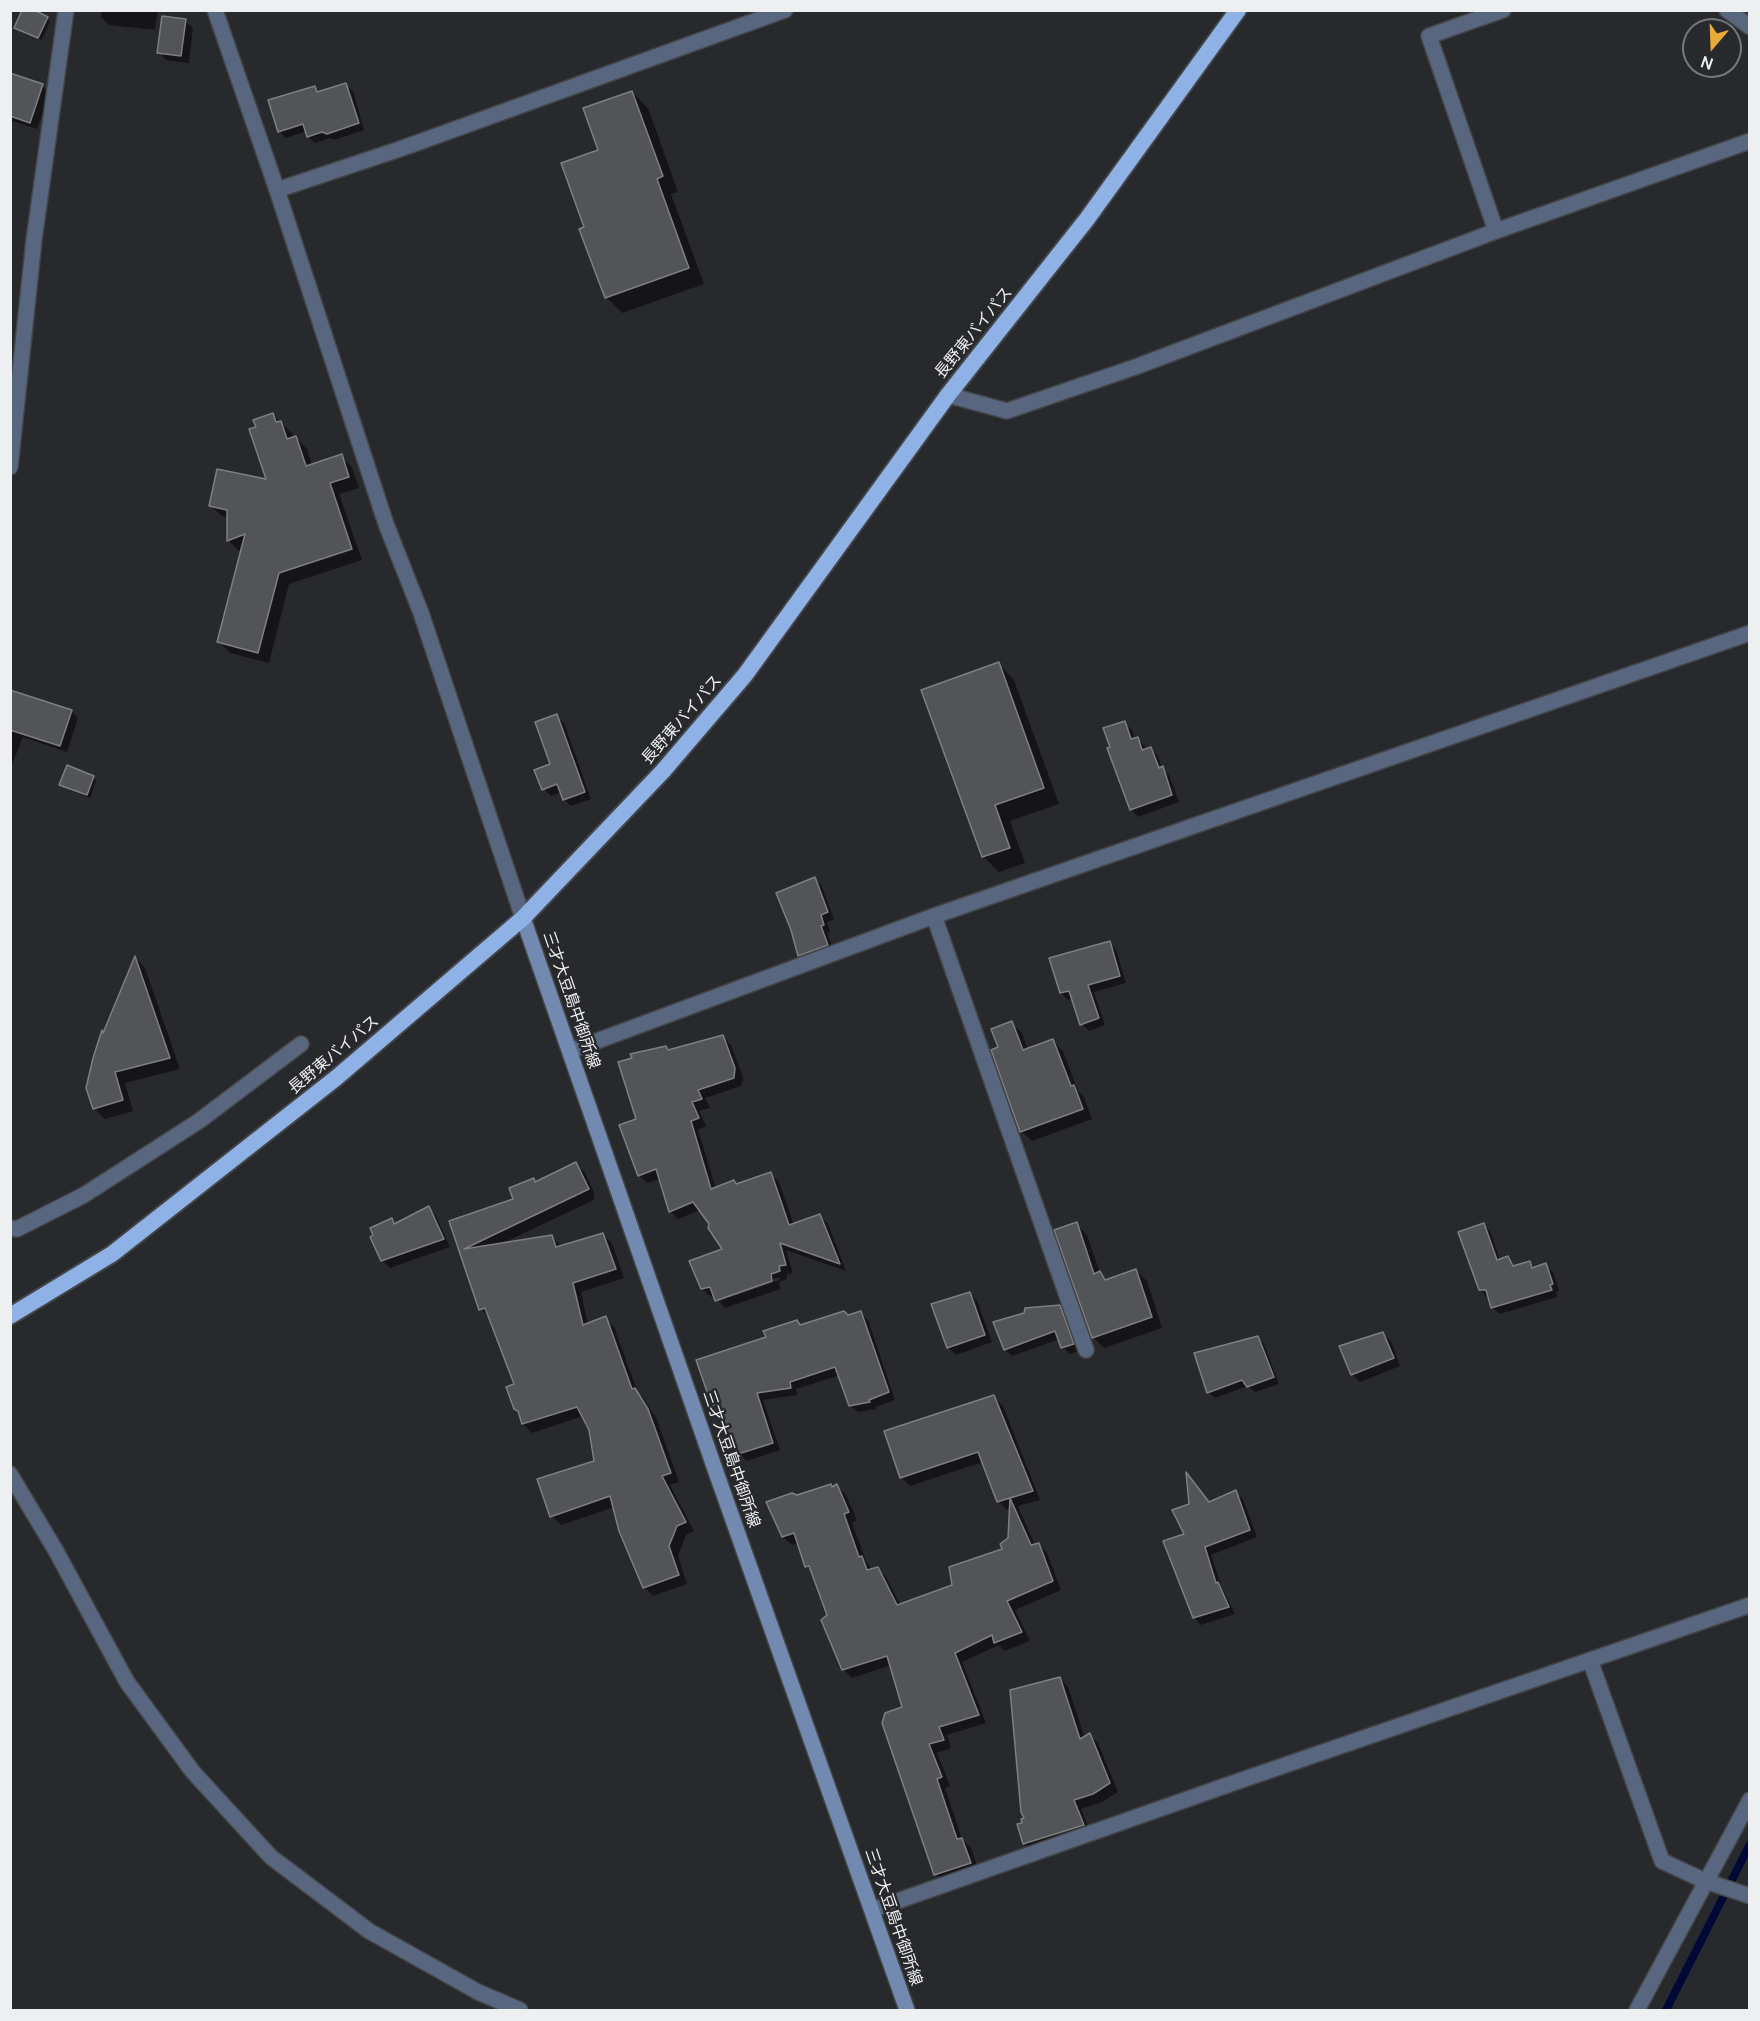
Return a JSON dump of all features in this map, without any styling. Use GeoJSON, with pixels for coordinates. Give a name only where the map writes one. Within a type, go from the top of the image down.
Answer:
{"type":"FeatureCollection","features":[{"type":"Feature","properties":{"kind":"highway","name":"長野東バイパス"},"geometry":{"type":"LineString","coordinates":[[10,1316],[112,1254],[336,1078],[523,918],[663,771],[745,675],[948,395],[1087,219],[1238,10]]}},
{"type":"Feature","properties":{"kind":"main road","name":"三才大豆島中御所線"},"geometry":{"type":"LineString","coordinates":[[523,918],[907,2010]]}},
{"type":"Feature","properties":{"kind":"street"},"geometry":{"type":"LineString","coordinates":[[10,467],[34,240],[66,10]]}},
{"type":"Feature","properties":{"kind":"street"},"geometry":{"type":"LineString","coordinates":[[215,10],[277,190],[386,524],[421,613],[523,918]]}},
{"type":"Feature","properties":{"kind":"street"},"geometry":{"type":"LineString","coordinates":[[277,190],[400,149],[785,10]]}},
{"type":"Feature","properties":{"kind":"street"},"geometry":{"type":"LineString","coordinates":[[1496,231],[1429,36],[1503,10]]}},
{"type":"Feature","properties":{"kind":"street"},"geometry":{"type":"LineString","coordinates":[[1727,10],[1749,27]]}},
{"type":"Feature","properties":{"kind":"street"},"geometry":{"type":"LineString","coordinates":[[948,395],[1007,411],[1138,366],[1496,231],[1749,141]]}},
{"type":"Feature","properties":{"kind":"street"},"geometry":{"type":"LineString","coordinates":[[570,1051],[934,916],[1749,633]]}},
{"type":"Feature","properties":{"kind":"street"},"geometry":{"type":"LineString","coordinates":[[934,916],[1086,1350]]}},
{"type":"Feature","properties":{"kind":"street"},"geometry":{"type":"LineString","coordinates":[[10,1228],[16,1229],[84,1195],[199,1121],[301,1044]]}},
{"type":"Feature","properties":{"kind":"street"},"geometry":{"type":"LineString","coordinates":[[10,1474],[56,1551],[126,1682],[193,1772],[271,1857],[369,1931],[478,1992],[520,2010]]}},
{"type":"Feature","properties":{"kind":"street"},"geometry":{"type":"LineString","coordinates":[[872,1910],[1749,1605]]}},
{"type":"Feature","properties":{"kind":"street"},"geometry":{"type":"LineString","coordinates":[[1590,1660],[1662,1861],[1705,1881],[1744,1894]]}},
{"type":"Feature","properties":{"kind":"street"},"geometry":{"type":"LineString","coordinates":[[1637,2010],[1749,1800]]}},
{"type":"Feature","properties":{"kind":"building"},"geometry":{"type":"Polygon","coordinates":[[[22,10],[34,10],[48,17],[38,38],[14,28],[22,10]]]}},
{"type":"Feature","properties":{"kind":"building"},"geometry":{"type":"Polygon","coordinates":[[[162,16],[186,19],[181,56],[157,53],[162,16]]]}},
{"type":"Feature","properties":{"kind":"building"},"geometry":{"type":"Polygon","coordinates":[[[10,73],[43,84],[30,123],[10,116],[10,73]]]}},
{"type":"Feature","properties":{"kind":"building"},"geometry":{"type":"Polygon","coordinates":[[[346,83],[359,123],[327,134],[322,132],[307,137],[303,124],[278,132],[268,100],[315,86],[317,92],[346,83]]]}},
{"type":"Feature","properties":{"kind":"building"},"geometry":{"type":"Polygon","coordinates":[[[632,91],[663,176],[657,179],[689,268],[605,298],[579,229],[584,227],[561,163],[598,150],[583,108],[632,91]]]}},
{"type":"Feature","properties":{"kind":"building"},"geometry":{"type":"Polygon","coordinates":[[[273,413],[276,422],[281,421],[287,439],[296,436],[306,466],[342,454],[349,477],[330,483],[352,549],[279,573],[258,653],[217,642],[245,534],[227,541],[227,510],[209,506],[217,469],[266,479],[249,429],[256,427],[253,420],[273,413]]]}},
{"type":"Feature","properties":{"kind":"building"},"geometry":{"type":"Polygon","coordinates":[[[999,662],[1044,788],[995,805],[1010,848],[982,857],[921,690],[999,662]]]}},
{"type":"Feature","properties":{"kind":"building"},"geometry":{"type":"Polygon","coordinates":[[[10,690],[72,710],[60,746],[10,730],[10,690]]]}},
{"type":"Feature","properties":{"kind":"building"},"geometry":{"type":"Polygon","coordinates":[[[557,714],[585,792],[563,800],[557,784],[542,790],[534,770],[550,764],[535,722],[557,714]]]}},
{"type":"Feature","properties":{"kind":"building"},"geometry":{"type":"Polygon","coordinates":[[[1125,721],[1131,739],[1138,737],[1142,750],[1151,747],[1159,768],[1163,766],[1172,795],[1130,810],[1107,748],[1110,747],[1103,728],[1125,721]]]}},
{"type":"Feature","properties":{"kind":"building"},"geometry":{"type":"Polygon","coordinates":[[[67,765],[94,776],[87,795],[59,785],[67,765]]]}},
{"type":"Feature","properties":{"kind":"building"},"geometry":{"type":"Polygon","coordinates":[[[815,877],[828,912],[821,915],[824,925],[821,926],[828,945],[798,956],[791,930],[776,893],[815,877]]]}},
{"type":"Feature","properties":{"kind":"building"},"geometry":{"type":"Polygon","coordinates":[[[1110,941],[1120,976],[1088,985],[1099,1018],[1080,1025],[1069,991],[1060,993],[1049,958],[1110,941]]]}},
{"type":"Feature","properties":{"kind":"building"},"geometry":{"type":"Polygon","coordinates":[[[135,956],[170,1058],[115,1072],[123,1100],[93,1109],[86,1088],[93,1058],[102,1030],[103,1033],[135,956]]]}},
{"type":"Feature","properties":{"kind":"building"},"geometry":{"type":"Polygon","coordinates":[[[1012,1021],[1023,1050],[1053,1039],[1071,1086],[1074,1085],[1083,1109],[1020,1132],[991,1050],[998,1047],[991,1029],[1012,1021]]]}},
{"type":"Feature","properties":{"kind":"building"},"geometry":{"type":"Polygon","coordinates":[[[723,1035],[735,1068],[734,1078],[698,1090],[702,1099],[692,1102],[699,1118],[691,1121],[711,1189],[734,1180],[736,1184],[771,1172],[789,1225],[820,1214],[840,1264],[780,1243],[786,1265],[779,1266],[780,1271],[771,1274],[772,1281],[715,1301],[710,1287],[701,1289],[689,1261],[722,1249],[708,1228],[709,1224],[693,1202],[669,1212],[656,1169],[638,1176],[619,1125],[636,1119],[618,1062],[632,1058],[630,1054],[666,1046],[668,1050],[723,1035]]]}},
{"type":"Feature","properties":{"kind":"building"},"geometry":{"type":"Polygon","coordinates":[[[576,1162],[589,1189],[464,1249],[552,1235],[556,1247],[603,1233],[616,1269],[573,1283],[583,1325],[606,1316],[632,1389],[635,1388],[648,1409],[671,1473],[662,1476],[686,1522],[677,1526],[669,1546],[679,1575],[643,1588],[619,1531],[610,1496],[550,1517],[537,1479],[594,1461],[589,1430],[577,1407],[522,1424],[506,1387],[514,1384],[485,1308],[479,1310],[449,1221],[513,1199],[509,1188],[534,1178],[535,1182],[576,1162]]]}},
{"type":"Feature","properties":{"kind":"building"},"geometry":{"type":"Polygon","coordinates":[[[429,1206],[444,1239],[381,1261],[370,1237],[373,1235],[370,1228],[392,1218],[394,1224],[429,1206]]]}},
{"type":"Feature","properties":{"kind":"building"},"geometry":{"type":"Polygon","coordinates":[[[1077,1222],[1094,1274],[1100,1271],[1105,1280],[1136,1269],[1152,1317],[1092,1338],[1054,1230],[1077,1222]]]}},
{"type":"Feature","properties":{"kind":"building"},"geometry":{"type":"Polygon","coordinates":[[[1484,1223],[1497,1260],[1508,1256],[1513,1266],[1530,1261],[1532,1268],[1546,1263],[1553,1284],[1550,1285],[1552,1290],[1491,1308],[1486,1290],[1479,1290],[1458,1232],[1484,1223]]]}},
{"type":"Feature","properties":{"kind":"building"},"geometry":{"type":"Polygon","coordinates":[[[970,1292],[985,1335],[947,1348],[931,1304],[970,1292]]]}},
{"type":"Feature","properties":{"kind":"building"},"geometry":{"type":"Polygon","coordinates":[[[1060,1305],[1074,1344],[1061,1348],[1055,1331],[1004,1350],[993,1322],[1024,1313],[1025,1308],[1060,1305]]]}},
{"type":"Feature","properties":{"kind":"building"},"geometry":{"type":"Polygon","coordinates":[[[844,1311],[848,1315],[861,1311],[889,1392],[869,1400],[870,1402],[849,1406],[835,1367],[790,1382],[791,1388],[757,1393],[773,1443],[738,1454],[716,1404],[712,1406],[696,1360],[766,1337],[763,1331],[797,1320],[800,1325],[844,1311]]]}},
{"type":"Feature","properties":{"kind":"building"},"geometry":{"type":"Polygon","coordinates":[[[1383,1332],[1394,1358],[1351,1375],[1339,1346],[1383,1332]]]}},
{"type":"Feature","properties":{"kind":"building"},"geometry":{"type":"Polygon","coordinates":[[[1258,1336],[1274,1377],[1247,1387],[1242,1380],[1207,1393],[1194,1353],[1258,1336]]]}},
{"type":"Feature","properties":{"kind":"building"},"geometry":{"type":"Polygon","coordinates":[[[994,1395],[1033,1491],[997,1502],[978,1452],[900,1478],[884,1431],[994,1395]]]}},
{"type":"Feature","properties":{"kind":"building"},"geometry":{"type":"Polygon","coordinates":[[[1186,1472],[1209,1502],[1236,1490],[1250,1530],[1205,1547],[1216,1583],[1218,1582],[1229,1607],[1193,1618],[1163,1541],[1184,1534],[1172,1510],[1189,1504],[1186,1472]]]}},
{"type":"Feature","properties":{"kind":"building"},"geometry":{"type":"Polygon","coordinates":[[[837,1484],[849,1512],[844,1514],[859,1557],[862,1556],[867,1570],[878,1567],[897,1605],[952,1585],[949,1567],[1002,1549],[1000,1544],[1008,1538],[1010,1498],[1031,1545],[1039,1543],[1053,1581],[1007,1601],[1022,1632],[994,1643],[992,1635],[955,1653],[979,1715],[939,1727],[944,1740],[929,1744],[942,1777],[937,1779],[957,1839],[962,1838],[971,1863],[934,1875],[882,1723],[885,1713],[902,1707],[887,1656],[842,1670],[821,1620],[827,1615],[809,1566],[805,1567],[794,1533],[782,1537],[766,1502],[792,1493],[797,1495],[837,1484]]]}},
{"type":"Feature","properties":{"kind":"building"},"geometry":{"type":"Polygon","coordinates":[[[1060,1677],[1080,1739],[1090,1733],[1110,1783],[1093,1794],[1074,1800],[1084,1825],[1023,1844],[1017,1824],[1022,1823],[1021,1819],[1024,1818],[1021,1812],[1010,1690],[1060,1677]]]}},
{"type":"Feature","properties":{"kind":"waterway"},"geometry":{"type":"LineString","coordinates":[[1666,2010],[1750,1844]]}}]}
